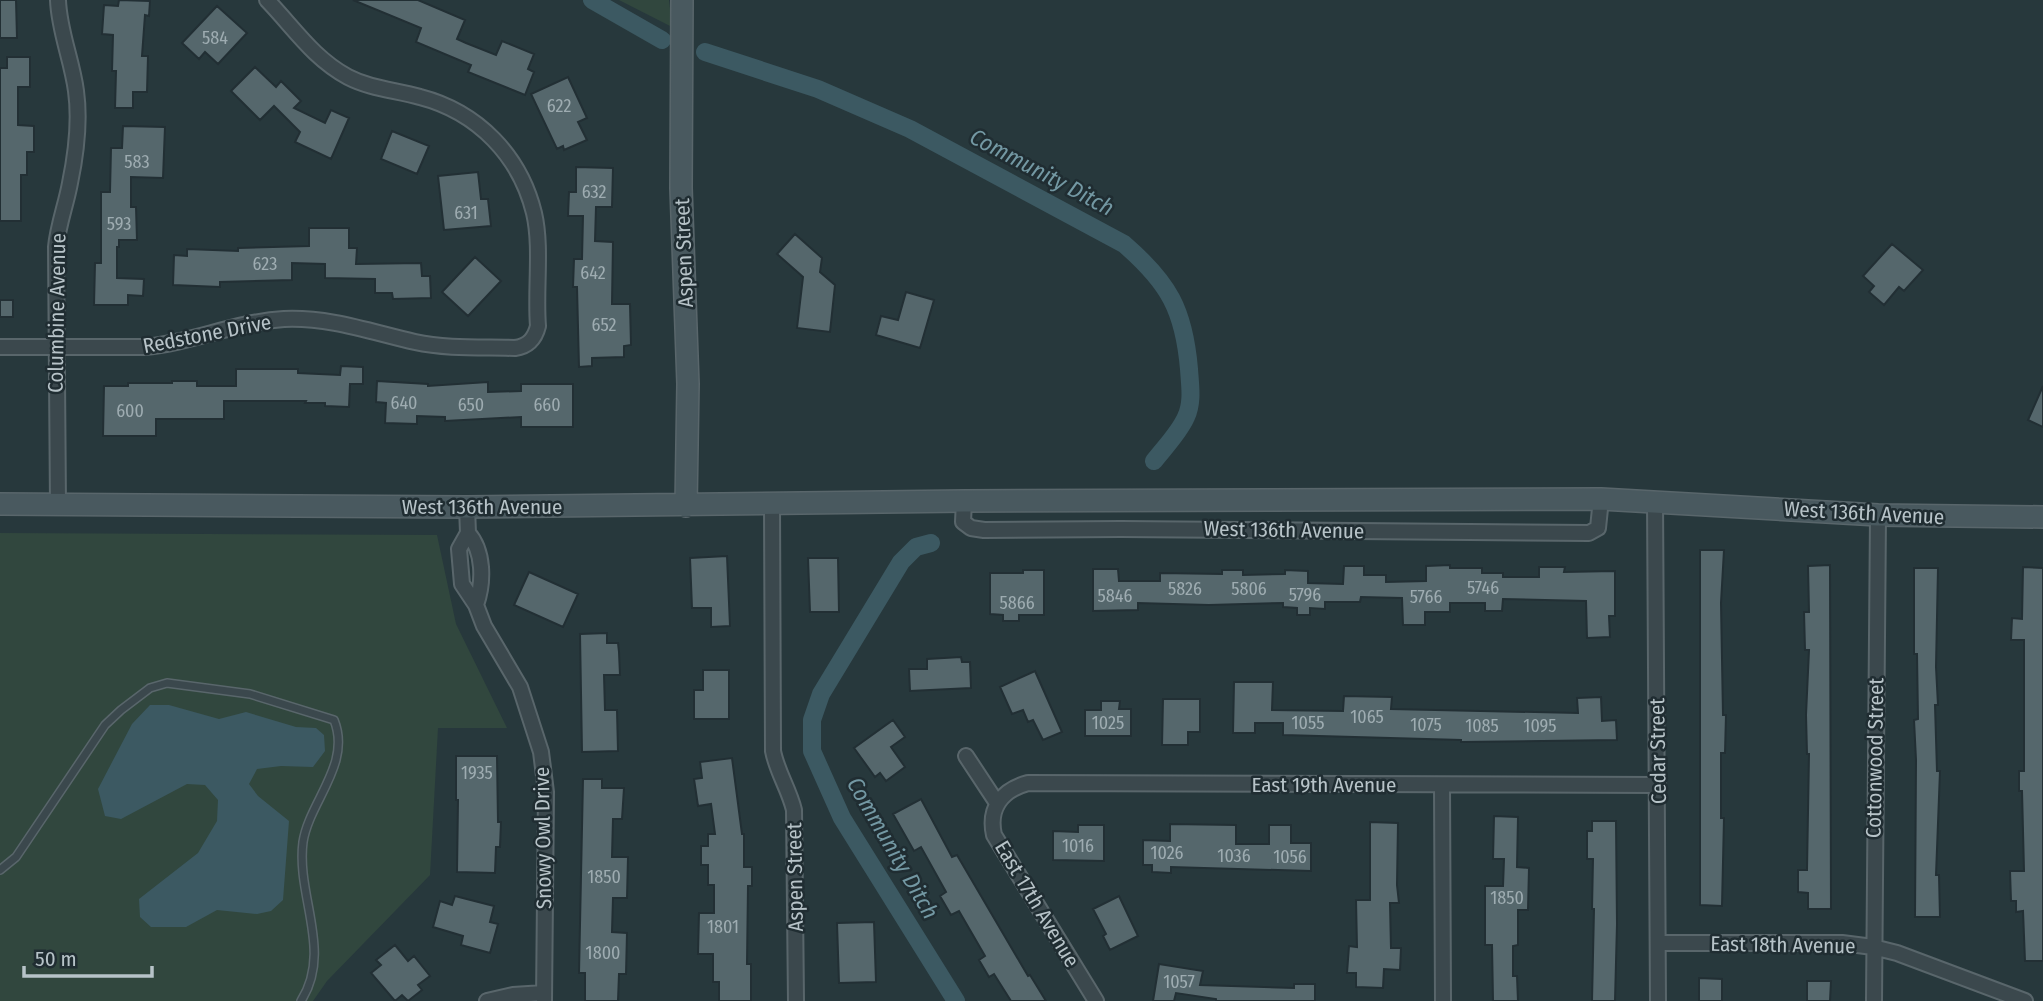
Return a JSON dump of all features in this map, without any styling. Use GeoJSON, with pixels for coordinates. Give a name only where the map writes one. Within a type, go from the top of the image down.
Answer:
{"type":"FeatureCollection","features":[{"type":"Feature","properties":{"kind":"main road","name":"Aspen Street"},"geometry":{"type":"LineString","coordinates":[[682,0],[681,188],[688,384],[686,506]]}},
{"type":"Feature","properties":{"kind":"main road","name":"West 136th Avenue"},"geometry":{"type":"LineString","coordinates":[[0,505],[467,507],[964,501],[1601,499],[1655,500],[1878,515],[2043,517]]}},
{"type":"Feature","properties":{"kind":"street","name":"Columbine Avenue"},"geometry":{"type":"LineString","coordinates":[[58,0],[76,91],[76,150],[56,247],[58,505]]}},
{"type":"Feature","properties":{"kind":"street","name":"Redstone Drive"},"geometry":{"type":"LineString","coordinates":[[0,347],[167,345],[236,325],[284,320],[349,324],[415,342],[448,347],[515,348],[533,339],[538,326],[535,217],[523,180],[507,154],[476,122],[446,105],[418,96],[374,88],[349,78],[323,61],[302,42],[267,0]]}},
{"type":"Feature","properties":{"kind":"street","name":"West 136th Avenue"},"geometry":{"type":"LineString","coordinates":[[964,501],[963,522],[971,528],[984,530],[1589,533],[1598,528],[1601,499]]}},
{"type":"Feature","properties":{"kind":"street","name":"Cedar Street"},"geometry":{"type":"LineString","coordinates":[[1655,500],[1658,1001]]}},
{"type":"Feature","properties":{"kind":"street","name":"Aspen Street"},"geometry":{"type":"LineString","coordinates":[[772,505],[773,751],[794,810],[796,1001]]}},
{"type":"Feature","properties":{"kind":"street","name":"Snowy Owl Drive"},"geometry":{"type":"LineString","coordinates":[[467,507],[468,533],[459,549],[462,584],[476,605],[484,626],[526,686],[541,752],[546,792],[544,997]]}},
{"type":"Feature","properties":{"kind":"street","name":"Cottonwood Street"},"geometry":{"type":"LineString","coordinates":[[1874,1001],[1878,515]]}},
{"type":"Feature","properties":{"kind":"street"},"geometry":{"type":"LineString","coordinates":[[966,757],[997,803]]}},
{"type":"Feature","properties":{"kind":"street","name":"East 19th Avenue"},"geometry":{"type":"LineString","coordinates":[[997,803],[1005,793],[1028,783],[1658,785]]}},
{"type":"Feature","properties":{"kind":"street"},"geometry":{"type":"LineString","coordinates":[[1442,785],[1443,1001]]}},
{"type":"Feature","properties":{"kind":"street","name":"East 17th Avenue"},"geometry":{"type":"LineString","coordinates":[[997,803],[992,825],[994,835],[1096,1001]]}},
{"type":"Feature","properties":{"kind":"street","name":"East 18th Avenue"},"geometry":{"type":"LineString","coordinates":[[1658,943],[1842,943],[1873,947],[1897,953],[2025,1001]]}},
{"type":"Feature","properties":{"kind":"street"},"geometry":{"type":"LineString","coordinates":[[487,1001],[513,995],[544,997]]}},
{"type":"Feature","properties":{"kind":"lane"},"geometry":{"type":"LineString","coordinates":[[0,870],[16,858],[105,725],[150,688],[167,683],[250,694],[334,720],[339,733],[330,780],[303,842],[305,889],[315,941],[315,970],[301,1001]]}},
{"type":"Feature","properties":{"kind":"green space"},"geometry":{"type":"Polygon","coordinates":[[[619,0],[669,0],[672,27],[619,0]]]}},
{"type":"Feature","properties":{"kind":"green space"},"geometry":{"type":"Polygon","coordinates":[[[0,533],[437,535],[456,624],[507,728],[438,728],[430,875],[327,981],[313,1001],[0,1001],[0,533]]]}},
{"type":"Feature","properties":{"kind":"water"},"geometry":{"type":"Polygon","coordinates":[[[150,705],[169,705],[219,719],[246,712],[296,727],[316,728],[324,735],[325,751],[313,767],[281,766],[257,769],[249,784],[258,796],[289,821],[283,900],[271,911],[257,914],[217,910],[186,927],[151,927],[140,917],[139,899],[198,853],[217,821],[218,800],[205,785],[187,784],[121,819],[105,816],[98,789],[132,724],[150,705]]]}},
{"type":"Feature","properties":{"kind":"building"},"geometry":{"type":"Polygon","coordinates":[[[0,0],[16,0],[17,38],[0,38],[0,0]]]}},
{"type":"Feature","properties":{"kind":"building"},"geometry":{"type":"Polygon","coordinates":[[[119,0],[150,1],[149,16],[145,15],[142,56],[148,56],[147,92],[133,92],[133,108],[115,108],[113,35],[102,34],[104,5],[118,6],[119,0]]]}},
{"type":"Feature","properties":{"kind":"building"},"geometry":{"type":"Polygon","coordinates":[[[353,0],[418,0],[465,20],[457,39],[496,55],[502,41],[534,54],[528,69],[534,72],[525,95],[468,72],[471,65],[416,42],[421,28],[353,0]]]}},
{"type":"Feature","properties":{"kind":"building"},"geometry":{"type":"Polygon","coordinates":[[[217,6],[247,33],[218,64],[205,52],[199,59],[182,43],[217,6]]]}},
{"type":"Feature","properties":{"kind":"building"},"geometry":{"type":"Polygon","coordinates":[[[7,57],[30,57],[30,87],[18,87],[18,125],[34,126],[34,152],[27,152],[27,175],[21,175],[21,221],[0,221],[0,68],[7,68],[7,57]]]}},
{"type":"Feature","properties":{"kind":"building"},"geometry":{"type":"Polygon","coordinates":[[[255,67],[276,87],[281,81],[301,101],[294,108],[325,123],[331,110],[349,118],[331,159],[295,142],[300,132],[274,106],[260,120],[231,91],[255,67]]]}},
{"type":"Feature","properties":{"kind":"building"},"geometry":{"type":"Polygon","coordinates":[[[568,77],[587,118],[578,122],[587,140],[564,150],[563,146],[557,149],[531,94],[568,77]]]}},
{"type":"Feature","properties":{"kind":"building"},"geometry":{"type":"Polygon","coordinates":[[[123,126],[165,127],[163,178],[131,177],[131,207],[136,207],[137,240],[119,240],[117,247],[117,278],[144,279],[143,296],[128,295],[128,305],[94,305],[95,263],[101,263],[101,192],[110,192],[111,148],[122,148],[123,126]]]}},
{"type":"Feature","properties":{"kind":"building"},"geometry":{"type":"Polygon","coordinates":[[[392,131],[429,146],[417,174],[381,159],[392,131]]]}},
{"type":"Feature","properties":{"kind":"building"},"geometry":{"type":"Polygon","coordinates":[[[576,167],[613,168],[612,207],[596,207],[595,241],[613,242],[612,304],[630,304],[631,345],[624,346],[624,357],[592,358],[592,366],[579,367],[577,287],[573,287],[574,259],[582,259],[583,216],[568,216],[569,192],[576,192],[576,167]]]}},
{"type":"Feature","properties":{"kind":"building"},"geometry":{"type":"Polygon","coordinates":[[[478,172],[481,199],[488,199],[491,226],[444,230],[438,176],[478,172]]]}},
{"type":"Feature","properties":{"kind":"building"},"geometry":{"type":"Polygon","coordinates":[[[309,228],[349,228],[349,248],[357,248],[356,264],[421,263],[422,276],[430,276],[431,298],[393,299],[392,293],[375,293],[375,279],[325,278],[325,264],[292,263],[292,280],[220,282],[220,287],[173,285],[174,255],[187,256],[187,249],[238,251],[238,248],[309,246],[309,228]]]}},
{"type":"Feature","properties":{"kind":"building"},"geometry":{"type":"Polygon","coordinates":[[[795,234],[822,258],[820,272],[835,285],[830,332],[797,328],[803,277],[777,254],[795,234]]]}},
{"type":"Feature","properties":{"kind":"building"},"geometry":{"type":"Polygon","coordinates":[[[1892,244],[1923,270],[1904,291],[1899,287],[1884,305],[1869,292],[1874,286],[1863,276],[1892,244]]]}},
{"type":"Feature","properties":{"kind":"building"},"geometry":{"type":"Polygon","coordinates":[[[475,257],[501,281],[468,316],[442,292],[475,257]]]}},
{"type":"Feature","properties":{"kind":"building"},"geometry":{"type":"Polygon","coordinates":[[[906,292],[934,300],[920,348],[876,335],[881,316],[898,320],[906,292]]]}},
{"type":"Feature","properties":{"kind":"building"},"geometry":{"type":"Polygon","coordinates":[[[0,300],[13,300],[13,317],[0,317],[0,300]]]}},
{"type":"Feature","properties":{"kind":"building"},"geometry":{"type":"Polygon","coordinates":[[[341,366],[363,367],[363,384],[350,384],[349,407],[325,406],[325,403],[305,403],[306,401],[224,401],[224,419],[156,419],[156,436],[103,436],[104,386],[197,381],[197,386],[236,386],[236,369],[298,369],[298,373],[340,375],[341,366]]]}},
{"type":"Feature","properties":{"kind":"building"},"geometry":{"type":"Polygon","coordinates":[[[377,381],[428,386],[488,382],[488,392],[521,391],[521,384],[573,384],[573,427],[521,427],[521,417],[445,421],[445,417],[417,416],[417,424],[385,423],[386,403],[376,402],[377,381]]]}},
{"type":"Feature","properties":{"kind":"building"},"geometry":{"type":"Polygon","coordinates":[[[2043,386],[2043,427],[2028,420],[2043,386]]]}},
{"type":"Feature","properties":{"kind":"building"},"geometry":{"type":"Polygon","coordinates":[[[1700,550],[1724,550],[1721,603],[1723,715],[1726,715],[1725,753],[1721,753],[1721,818],[1724,818],[1722,906],[1700,905],[1700,550]]]}},
{"type":"Feature","properties":{"kind":"building"},"geometry":{"type":"Polygon","coordinates":[[[727,556],[730,626],[711,627],[711,608],[692,608],[690,558],[727,556]]]}},
{"type":"Feature","properties":{"kind":"building"},"geometry":{"type":"Polygon","coordinates":[[[808,558],[838,558],[839,612],[810,612],[808,558]]]}},
{"type":"Feature","properties":{"kind":"building"},"geometry":{"type":"Polygon","coordinates":[[[1450,565],[1450,568],[1482,568],[1482,573],[1503,573],[1503,577],[1539,577],[1539,567],[1565,567],[1564,572],[1615,571],[1615,616],[1609,616],[1610,637],[1587,638],[1586,601],[1503,599],[1502,611],[1485,611],[1485,603],[1450,603],[1450,612],[1425,612],[1425,625],[1403,625],[1402,598],[1361,597],[1360,602],[1325,602],[1325,609],[1310,608],[1310,615],[1297,615],[1297,608],[1283,607],[1283,603],[1138,603],[1138,610],[1093,611],[1093,569],[1118,569],[1119,581],[1160,581],[1160,573],[1222,574],[1222,570],[1243,570],[1243,575],[1285,574],[1285,570],[1308,571],[1308,583],[1343,584],[1344,566],[1364,566],[1364,575],[1386,575],[1386,582],[1426,581],[1426,566],[1450,565]]]}},
{"type":"Feature","properties":{"kind":"building"},"geometry":{"type":"Polygon","coordinates":[[[1830,565],[1831,909],[1808,909],[1808,893],[1798,892],[1798,870],[1807,870],[1809,754],[1806,715],[1809,650],[1805,650],[1804,612],[1809,612],[1808,566],[1830,565]]]}},
{"type":"Feature","properties":{"kind":"building"},"geometry":{"type":"Polygon","coordinates":[[[2023,567],[2043,568],[2043,961],[2025,961],[2023,911],[2016,912],[2016,901],[2011,901],[2010,871],[2024,871],[2019,771],[2024,771],[2024,640],[2011,640],[2012,618],[2022,619],[2023,567]]]}},
{"type":"Feature","properties":{"kind":"building"},"geometry":{"type":"Polygon","coordinates":[[[1914,568],[1938,568],[1938,705],[1935,705],[1937,771],[1940,771],[1936,875],[1939,875],[1940,917],[1915,917],[1914,720],[1918,719],[1917,654],[1914,654],[1914,568]]]}},
{"type":"Feature","properties":{"kind":"building"},"geometry":{"type":"Polygon","coordinates":[[[1023,570],[1044,570],[1044,615],[1019,615],[1019,621],[1003,621],[1003,615],[990,614],[990,573],[1023,573],[1023,570]]]}},
{"type":"Feature","properties":{"kind":"building"},"geometry":{"type":"Polygon","coordinates":[[[529,572],[578,594],[563,627],[514,605],[529,572]]]}},
{"type":"Feature","properties":{"kind":"building"},"geometry":{"type":"Polygon","coordinates":[[[607,633],[607,643],[618,643],[619,652],[620,675],[604,675],[605,710],[617,710],[618,751],[582,752],[580,634],[607,633]]]}},
{"type":"Feature","properties":{"kind":"building"},"geometry":{"type":"Polygon","coordinates":[[[961,657],[962,662],[970,662],[971,688],[910,691],[909,669],[927,669],[927,659],[961,657]]]}},
{"type":"Feature","properties":{"kind":"building"},"geometry":{"type":"Polygon","coordinates":[[[703,670],[729,670],[729,719],[694,719],[694,690],[703,690],[703,670]]]}},
{"type":"Feature","properties":{"kind":"building"},"geometry":{"type":"Polygon","coordinates":[[[1035,671],[1062,732],[1043,740],[1033,720],[1028,722],[1023,710],[1012,714],[1000,687],[1035,671]]]}},
{"type":"Feature","properties":{"kind":"building"},"geometry":{"type":"Polygon","coordinates":[[[1234,682],[1273,682],[1272,710],[1343,711],[1344,696],[1392,697],[1391,709],[1578,713],[1577,698],[1601,697],[1602,721],[1616,720],[1617,740],[1461,742],[1283,735],[1283,723],[1255,723],[1255,733],[1233,733],[1234,682]]]}},
{"type":"Feature","properties":{"kind":"building"},"geometry":{"type":"Polygon","coordinates":[[[1163,699],[1200,699],[1200,732],[1188,732],[1188,745],[1162,745],[1163,699]]]}},
{"type":"Feature","properties":{"kind":"building"},"geometry":{"type":"Polygon","coordinates":[[[1101,701],[1120,701],[1119,709],[1131,709],[1131,736],[1085,736],[1085,710],[1101,710],[1101,701]]]}},
{"type":"Feature","properties":{"kind":"building"},"geometry":{"type":"Polygon","coordinates":[[[893,720],[905,737],[891,747],[905,767],[886,781],[880,773],[875,777],[854,748],[893,720]]]}},
{"type":"Feature","properties":{"kind":"building"},"geometry":{"type":"Polygon","coordinates":[[[456,756],[497,756],[498,822],[501,822],[495,873],[457,872],[456,756]]]}},
{"type":"Feature","properties":{"kind":"building"},"geometry":{"type":"Polygon","coordinates":[[[732,758],[744,834],[744,867],[752,867],[752,886],[748,886],[747,964],[751,964],[751,1001],[719,1001],[719,982],[713,982],[713,954],[698,954],[699,913],[714,913],[714,885],[708,885],[708,865],[701,865],[701,846],[708,846],[708,834],[715,834],[711,804],[698,806],[694,779],[702,778],[700,762],[732,758]]]}},
{"type":"Feature","properties":{"kind":"building"},"geometry":{"type":"Polygon","coordinates":[[[583,779],[602,779],[602,788],[624,788],[622,819],[613,819],[612,857],[628,857],[627,898],[613,898],[612,932],[627,933],[626,974],[619,974],[618,1001],[585,1001],[585,973],[579,973],[583,779]]]}},
{"type":"Feature","properties":{"kind":"building"},"geometry":{"type":"Polygon","coordinates":[[[921,799],[952,857],[957,855],[1028,976],[1030,975],[1046,1001],[1011,1001],[994,974],[989,977],[979,960],[985,956],[959,911],[951,915],[940,896],[946,892],[921,847],[914,851],[893,814],[921,799]]]}},
{"type":"Feature","properties":{"kind":"building"},"geometry":{"type":"Polygon","coordinates":[[[1494,816],[1518,817],[1517,867],[1529,868],[1528,910],[1518,910],[1518,945],[1513,946],[1513,976],[1517,976],[1518,1001],[1493,1001],[1492,945],[1485,945],[1485,886],[1503,886],[1504,859],[1493,859],[1494,816]]]}},
{"type":"Feature","properties":{"kind":"building"},"geometry":{"type":"Polygon","coordinates":[[[1592,821],[1616,821],[1615,1001],[1592,1001],[1593,859],[1587,859],[1587,831],[1592,831],[1592,821]]]}},
{"type":"Feature","properties":{"kind":"building"},"geometry":{"type":"Polygon","coordinates":[[[1370,822],[1398,823],[1399,903],[1390,903],[1391,948],[1401,948],[1400,970],[1384,969],[1383,988],[1356,987],[1356,973],[1347,973],[1349,946],[1357,947],[1356,900],[1370,900],[1370,822]]]}},
{"type":"Feature","properties":{"kind":"building"},"geometry":{"type":"Polygon","coordinates":[[[1170,824],[1236,825],[1236,844],[1269,844],[1269,825],[1291,825],[1291,843],[1311,843],[1311,871],[1171,867],[1171,873],[1152,872],[1152,865],[1143,865],[1143,840],[1170,841],[1170,824]]]}},
{"type":"Feature","properties":{"kind":"building"},"geometry":{"type":"Polygon","coordinates":[[[1078,825],[1104,825],[1104,861],[1053,860],[1053,831],[1078,832],[1078,825]]]}},
{"type":"Feature","properties":{"kind":"building"},"geometry":{"type":"Polygon","coordinates":[[[455,896],[494,906],[490,922],[498,924],[490,953],[461,945],[463,936],[433,927],[440,901],[452,905],[455,896]]]}},
{"type":"Feature","properties":{"kind":"building"},"geometry":{"type":"Polygon","coordinates":[[[1119,896],[1138,936],[1110,950],[1103,936],[1106,934],[1093,909],[1119,896]]]}},
{"type":"Feature","properties":{"kind":"building"},"geometry":{"type":"Polygon","coordinates":[[[874,922],[876,982],[839,983],[837,923],[874,922]]]}},
{"type":"Feature","properties":{"kind":"building"},"geometry":{"type":"Polygon","coordinates":[[[395,945],[408,961],[414,956],[430,976],[418,985],[422,990],[408,1001],[402,995],[395,1001],[371,973],[381,965],[376,960],[395,945]]]}},
{"type":"Feature","properties":{"kind":"building"},"geometry":{"type":"Polygon","coordinates":[[[1159,964],[1203,971],[1200,985],[1294,988],[1294,984],[1315,984],[1315,1001],[1216,1001],[1176,993],[1174,1001],[1153,1001],[1159,964]]]}},
{"type":"Feature","properties":{"kind":"building"},"geometry":{"type":"Polygon","coordinates":[[[1699,978],[1722,979],[1722,1001],[1699,1001],[1699,978]]]}},
{"type":"Feature","properties":{"kind":"building"},"geometry":{"type":"Polygon","coordinates":[[[1807,981],[1831,981],[1830,1001],[1807,1001],[1807,981]]]}},
{"type":"Feature","properties":{"kind":"waterway","name":"Community Ditch"},"geometry":{"type":"LineString","coordinates":[[592,0],[662,40]]}},
{"type":"Feature","properties":{"kind":"waterway","name":"Community Ditch"},"geometry":{"type":"LineString","coordinates":[[705,52],[818,89],[910,129],[1124,244],[1140,258],[1172,299],[1183,330],[1189,369],[1190,405],[1186,417],[1154,461]]}},
{"type":"Feature","properties":{"kind":"waterway","name":"Community Ditch"},"geometry":{"type":"LineString","coordinates":[[931,543],[916,547],[901,562],[821,694],[812,720],[812,751],[842,818],[956,1001]]}}]}
